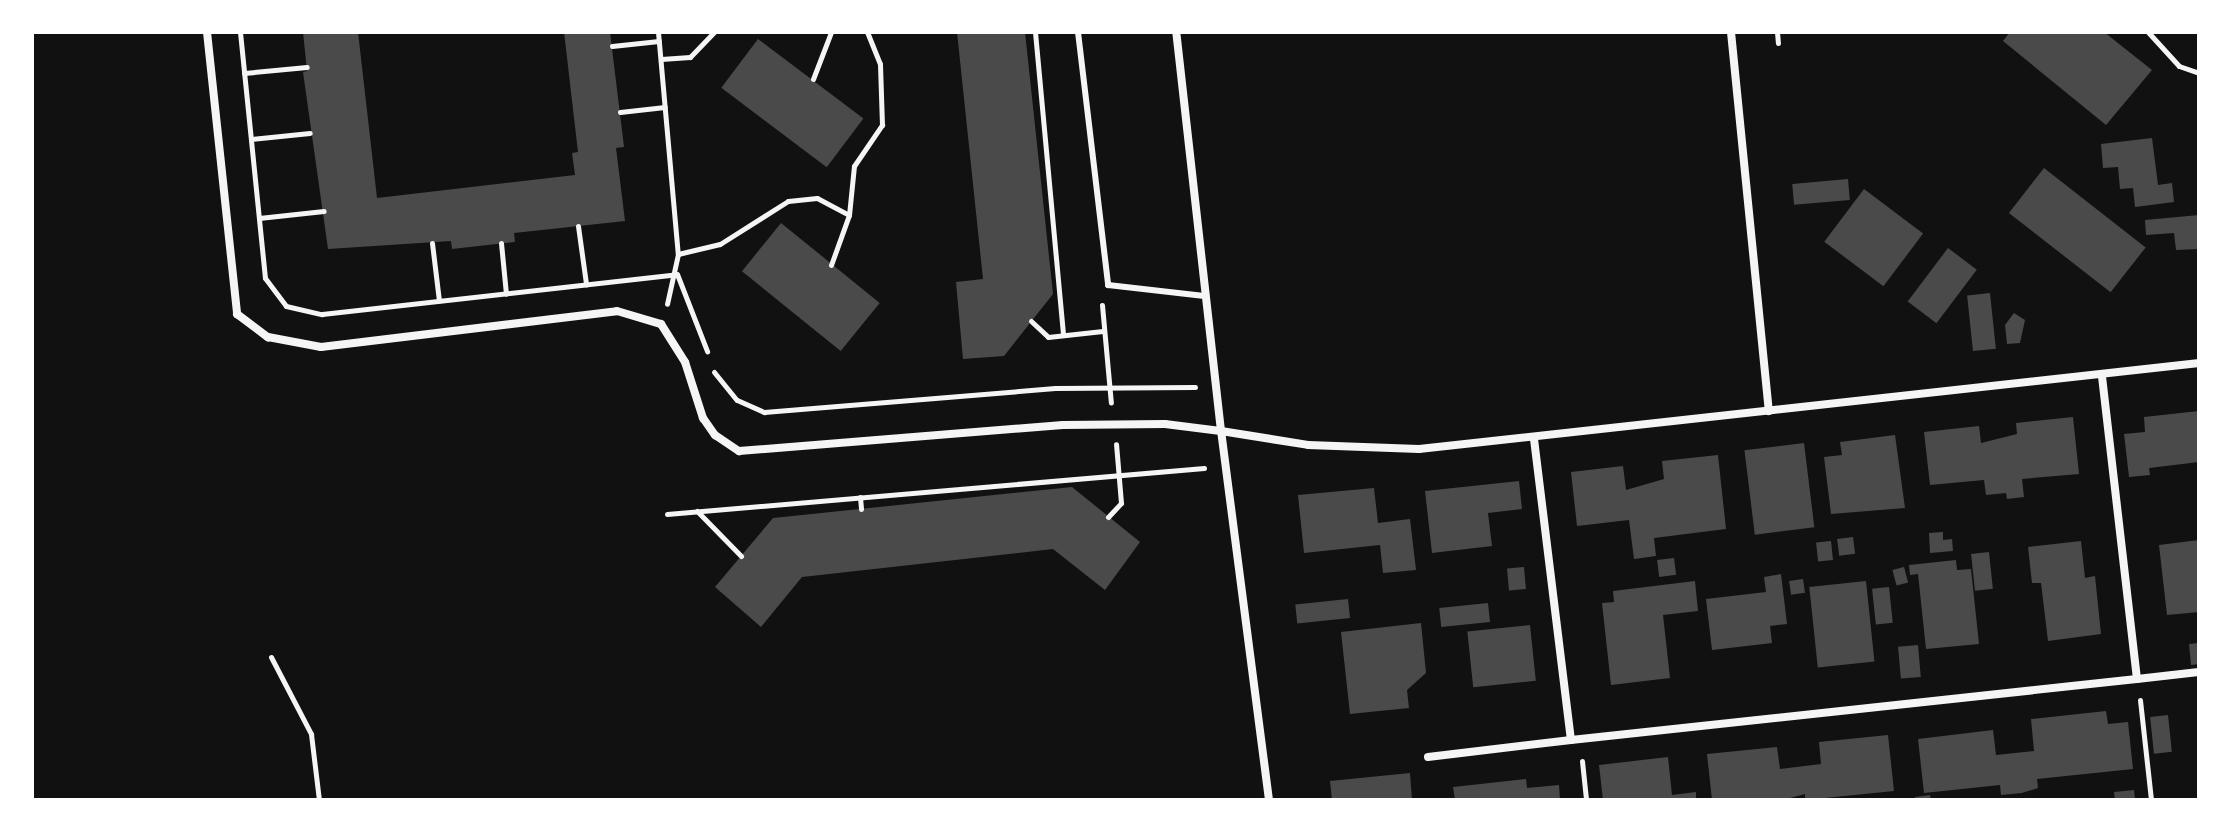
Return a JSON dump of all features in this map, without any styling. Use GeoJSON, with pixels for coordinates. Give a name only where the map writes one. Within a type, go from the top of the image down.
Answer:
{"type":"FeatureCollection","features":[{"type":"Feature","properties":{"kind":"street"},"geometry":{"type":"LineString","coordinates":[[207,32],[237,314],[268,337],[321,347],[617,311],[661,324],[685,362],[703,418],[715,435],[739,451],[1063,425],[1165,424],[1362,450],[1534,439],[2199,363]]}},
{"type":"Feature","properties":{"kind":"street"},"geometry":{"type":"LineString","coordinates":[[1176,32],[1213,387],[1269,800]]}},
{"type":"Feature","properties":{"kind":"street"},"geometry":{"type":"LineString","coordinates":[[1731,32],[1769,411]]}},
{"type":"Feature","properties":{"kind":"street"},"geometry":{"type":"LineString","coordinates":[[2102,375],[2137,679]]}},
{"type":"Feature","properties":{"kind":"street"},"geometry":{"type":"LineString","coordinates":[[1534,439],[1575,739]]}},
{"type":"Feature","properties":{"kind":"street"},"geometry":{"type":"LineString","coordinates":[[1428,757],[2199,672]]}},
{"type":"Feature","properties":{"kind":"lane"},"geometry":{"type":"LineString","coordinates":[[1078,32],[1108,285],[1204,296]]}},
{"type":"Feature","properties":{"kind":"path"},"geometry":{"type":"LineString","coordinates":[[240,32],[265,278],[286,306],[322,314],[677,274]]}},
{"type":"Feature","properties":{"kind":"path"},"geometry":{"type":"LineString","coordinates":[[658,32],[678,254],[677,274],[661,324]]}},
{"type":"Feature","properties":{"kind":"path"},"geometry":{"type":"LineString","coordinates":[[661,59],[690,57],[714,32]]}},
{"type":"Feature","properties":{"kind":"path"},"geometry":{"type":"LineString","coordinates":[[813,79],[831,32]]}},
{"type":"Feature","properties":{"kind":"path"},"geometry":{"type":"LineString","coordinates":[[831,265],[849,215],[854,166],[882,125],[880,64],[867,32]]}},
{"type":"Feature","properties":{"kind":"path"},"geometry":{"type":"LineString","coordinates":[[1035,32],[1063,335]]}},
{"type":"Feature","properties":{"kind":"path"},"geometry":{"type":"LineString","coordinates":[[1777,32],[1778,43]]}},
{"type":"Feature","properties":{"kind":"path"},"geometry":{"type":"LineString","coordinates":[[2148,32],[2179,66],[2199,73]]}},
{"type":"Feature","properties":{"kind":"path"},"geometry":{"type":"LineString","coordinates":[[612,46],[659,41]]}},
{"type":"Feature","properties":{"kind":"path"},"geometry":{"type":"LineString","coordinates":[[244,73],[307,67]]}},
{"type":"Feature","properties":{"kind":"path"},"geometry":{"type":"LineString","coordinates":[[620,112],[665,107]]}},
{"type":"Feature","properties":{"kind":"path"},"geometry":{"type":"LineString","coordinates":[[251,139],[310,133]]}},
{"type":"Feature","properties":{"kind":"path"},"geometry":{"type":"LineString","coordinates":[[678,254],[720,244],[788,201],[817,198],[849,215]]}},
{"type":"Feature","properties":{"kind":"path"},"geometry":{"type":"LineString","coordinates":[[259,218],[324,211]]}},
{"type":"Feature","properties":{"kind":"path"},"geometry":{"type":"LineString","coordinates":[[578,226],[586,284]]}},
{"type":"Feature","properties":{"kind":"path"},"geometry":{"type":"LineString","coordinates":[[432,243],[439,301]]}},
{"type":"Feature","properties":{"kind":"path"},"geometry":{"type":"LineString","coordinates":[[501,243],[506,294]]}},
{"type":"Feature","properties":{"kind":"path"},"geometry":{"type":"LineString","coordinates":[[677,274],[716,376],[737,400],[764,412],[1055,388],[1213,387]]}},
{"type":"Feature","properties":{"kind":"path"},"geometry":{"type":"LineString","coordinates":[[1031,321],[1048,337],[1103,331]]}},
{"type":"Feature","properties":{"kind":"path"},"geometry":{"type":"LineString","coordinates":[[667,514],[1226,466]]}},
{"type":"Feature","properties":{"kind":"path"},"geometry":{"type":"LineString","coordinates":[[989,487],[990,496]]}},
{"type":"Feature","properties":{"kind":"path"},"geometry":{"type":"LineString","coordinates":[[860,497],[861,509]]}},
{"type":"Feature","properties":{"kind":"path"},"geometry":{"type":"LineString","coordinates":[[697,511],[741,556]]}},
{"type":"Feature","properties":{"kind":"path"},"geometry":{"type":"LineString","coordinates":[[271,657],[311,734],[319,800]]}},
{"type":"Feature","properties":{"kind":"path"},"geometry":{"type":"LineString","coordinates":[[2137,679],[2151,800]]}},
{"type":"Feature","properties":{"kind":"path"},"geometry":{"type":"LineString","coordinates":[[1575,739],[1586,800]]}},
{"type":"Feature","properties":{"kind":"building"},"geometry":{"type":"Polygon","coordinates":[[[303,32],[358,32],[377,198],[575,175],[572,153],[578,152],[564,32],[610,32],[624,147],[616,148],[625,221],[514,233],[515,242],[452,249],[451,241],[328,249],[303,72],[307,71],[303,32]]]}},
{"type":"Feature","properties":{"kind":"building"},"geometry":{"type":"Polygon","coordinates":[[[957,32],[1025,32],[1053,294],[1004,356],[963,359],[956,282],[983,279],[957,32]]]}},
{"type":"Feature","properties":{"kind":"building"},"geometry":{"type":"Polygon","coordinates":[[[2010,32],[2104,32],[2152,70],[2106,125],[2003,41],[2010,32]]]}},
{"type":"Feature","properties":{"kind":"building"},"geometry":{"type":"Polygon","coordinates":[[[758,39],[863,118],[827,167],[721,88],[758,39]]]}},
{"type":"Feature","properties":{"kind":"building"},"geometry":{"type":"Polygon","coordinates":[[[2152,138],[2158,185],[2172,183],[2174,202],[2135,207],[2133,188],[2120,189],[2118,167],[2103,168],[2101,144],[2152,138]]]}},
{"type":"Feature","properties":{"kind":"building"},"geometry":{"type":"Polygon","coordinates":[[[2044,168],[2146,247],[2111,292],[2009,213],[2044,168]]]}},
{"type":"Feature","properties":{"kind":"building"},"geometry":{"type":"Polygon","coordinates":[[[1848,179],[1850,200],[1794,205],[1792,184],[1848,179]]]}},
{"type":"Feature","properties":{"kind":"building"},"geometry":{"type":"Polygon","coordinates":[[[1864,189],[1923,234],[1883,286],[1824,242],[1864,189]]]}},
{"type":"Feature","properties":{"kind":"building"},"geometry":{"type":"Polygon","coordinates":[[[2199,215],[2199,249],[2176,250],[2174,233],[2146,235],[2145,220],[2199,215]]]}},
{"type":"Feature","properties":{"kind":"building"},"geometry":{"type":"Polygon","coordinates":[[[781,223],[880,303],[841,351],[742,271],[781,223]]]}},
{"type":"Feature","properties":{"kind":"building"},"geometry":{"type":"Polygon","coordinates":[[[1948,248],[1977,270],[1936,323],[1908,302],[1948,248]]]}},
{"type":"Feature","properties":{"kind":"building"},"geometry":{"type":"Polygon","coordinates":[[[1990,293],[1996,349],[1973,351],[1967,295],[1990,293]]]}},
{"type":"Feature","properties":{"kind":"building"},"geometry":{"type":"Polygon","coordinates":[[[2014,313],[2025,320],[2020,343],[2007,344],[2005,325],[2014,313]]]}},
{"type":"Feature","properties":{"kind":"building"},"geometry":{"type":"Polygon","coordinates":[[[2199,411],[2199,462],[2149,468],[2150,475],[2129,477],[2124,434],[2145,432],[2144,417],[2199,411]]]}},
{"type":"Feature","properties":{"kind":"building"},"geometry":{"type":"Polygon","coordinates":[[[2073,417],[2079,474],[2022,479],[2024,497],[2007,499],[2006,493],[1986,495],[1984,480],[1930,485],[1924,432],[1979,426],[1981,443],[2017,434],[2016,423],[2073,417]]]}},
{"type":"Feature","properties":{"kind":"building"},"geometry":{"type":"Polygon","coordinates":[[[1895,435],[1905,508],[1831,514],[1824,457],[1842,455],[1840,442],[1895,435]]]}},
{"type":"Feature","properties":{"kind":"building"},"geometry":{"type":"Polygon","coordinates":[[[1804,443],[1814,527],[1755,535],[1744,450],[1804,443]]]}},
{"type":"Feature","properties":{"kind":"building"},"geometry":{"type":"Polygon","coordinates":[[[1718,455],[1726,529],[1654,538],[1656,556],[1634,559],[1629,520],[1577,526],[1571,472],[1623,466],[1626,490],[1664,479],[1662,461],[1718,455]]]}},
{"type":"Feature","properties":{"kind":"building"},"geometry":{"type":"Polygon","coordinates":[[[1519,481],[1522,509],[1488,513],[1492,546],[1432,553],[1425,491],[1519,481]]]}},
{"type":"Feature","properties":{"kind":"building"},"geometry":{"type":"Polygon","coordinates":[[[1072,487],[1140,542],[1105,590],[1053,549],[802,577],[761,627],[715,587],[773,518],[1072,487]]]}},
{"type":"Feature","properties":{"kind":"building"},"geometry":{"type":"Polygon","coordinates":[[[1374,488],[1378,523],[1410,519],[1416,570],[1383,573],[1380,545],[1304,553],[1298,495],[1374,488]]]}},
{"type":"Feature","properties":{"kind":"building"},"geometry":{"type":"Polygon","coordinates":[[[1943,532],[1943,540],[1952,539],[1953,551],[1930,553],[1929,533],[1943,532]]]}},
{"type":"Feature","properties":{"kind":"building"},"geometry":{"type":"Polygon","coordinates":[[[1853,537],[1855,554],[1839,556],[1837,539],[1853,537]]]}},
{"type":"Feature","properties":{"kind":"building"},"geometry":{"type":"Polygon","coordinates":[[[2199,540],[2199,612],[2167,615],[2159,545],[2199,540]]]}},
{"type":"Feature","properties":{"kind":"building"},"geometry":{"type":"Polygon","coordinates":[[[1831,541],[1833,560],[1818,561],[1816,543],[1831,541]]]}},
{"type":"Feature","properties":{"kind":"building"},"geometry":{"type":"Polygon","coordinates":[[[2081,541],[2085,578],[2095,576],[2101,634],[2048,641],[2041,583],[2032,583],[2028,547],[2081,541]]]}},
{"type":"Feature","properties":{"kind":"building"},"geometry":{"type":"Polygon","coordinates":[[[1989,552],[1993,589],[1975,591],[1971,554],[1989,552]]]}},
{"type":"Feature","properties":{"kind":"building"},"geometry":{"type":"Polygon","coordinates":[[[1674,558],[1676,575],[1659,577],[1657,560],[1674,558]]]}},
{"type":"Feature","properties":{"kind":"building"},"geometry":{"type":"Polygon","coordinates":[[[1956,560],[1957,570],[1971,569],[1979,644],[1926,649],[1918,574],[1910,575],[1909,565],[1956,560]]]}},
{"type":"Feature","properties":{"kind":"building"},"geometry":{"type":"Polygon","coordinates":[[[1524,567],[1526,589],[1509,590],[1507,568],[1524,567]]]}},
{"type":"Feature","properties":{"kind":"building"},"geometry":{"type":"Polygon","coordinates":[[[1904,567],[1908,582],[1897,586],[1892,570],[1904,567]]]}},
{"type":"Feature","properties":{"kind":"building"},"geometry":{"type":"Polygon","coordinates":[[[1781,574],[1787,624],[1770,626],[1772,643],[1712,650],[1706,599],[1766,592],[1764,577],[1781,574]]]}},
{"type":"Feature","properties":{"kind":"building"},"geometry":{"type":"Polygon","coordinates":[[[1803,579],[1805,593],[1791,595],[1789,581],[1803,579]]]}},
{"type":"Feature","properties":{"kind":"building"},"geometry":{"type":"Polygon","coordinates":[[[1695,581],[1698,611],[1663,615],[1670,678],[1611,685],[1602,603],[1614,602],[1613,591],[1695,581]]]}},
{"type":"Feature","properties":{"kind":"building"},"geometry":{"type":"Polygon","coordinates":[[[1866,581],[1874,662],[1818,668],[1809,587],[1866,581]]]}},
{"type":"Feature","properties":{"kind":"building"},"geometry":{"type":"Polygon","coordinates":[[[1889,587],[1893,623],[1876,625],[1872,589],[1889,587]]]}},
{"type":"Feature","properties":{"kind":"building"},"geometry":{"type":"Polygon","coordinates":[[[1348,599],[1350,618],[1297,623],[1295,605],[1348,599]]]}},
{"type":"Feature","properties":{"kind":"building"},"geometry":{"type":"Polygon","coordinates":[[[1488,603],[1490,622],[1441,627],[1439,608],[1488,603]]]}},
{"type":"Feature","properties":{"kind":"building"},"geometry":{"type":"Polygon","coordinates":[[[1421,623],[1426,673],[1407,690],[1409,708],[1350,714],[1341,632],[1421,623]]]}},
{"type":"Feature","properties":{"kind":"building"},"geometry":{"type":"Polygon","coordinates":[[[1530,625],[1536,681],[1473,687],[1467,632],[1530,625]]]}},
{"type":"Feature","properties":{"kind":"building"},"geometry":{"type":"Polygon","coordinates":[[[2199,643],[2199,664],[2191,665],[2189,644],[2199,643]]]}},
{"type":"Feature","properties":{"kind":"building"},"geometry":{"type":"Polygon","coordinates":[[[1918,645],[1921,677],[1901,679],[1898,647],[1918,645]]]}},
{"type":"Feature","properties":{"kind":"building"},"geometry":{"type":"Polygon","coordinates":[[[2106,711],[2108,724],[2128,722],[2133,769],[2037,779],[2038,788],[2022,793],[2001,795],[2000,785],[1924,793],[1918,739],[1993,730],[1996,755],[2034,751],[2031,719],[2106,711]]]}},
{"type":"Feature","properties":{"kind":"building"},"geometry":{"type":"Polygon","coordinates":[[[2168,715],[2172,752],[2154,754],[2150,717],[2168,715]]]}},
{"type":"Feature","properties":{"kind":"building"},"geometry":{"type":"Polygon","coordinates":[[[1888,735],[1894,791],[1805,800],[1805,794],[1783,800],[1712,800],[1707,754],[1777,747],[1780,769],[1821,764],[1819,742],[1888,735]]]}},
{"type":"Feature","properties":{"kind":"building"},"geometry":{"type":"Polygon","coordinates":[[[1668,757],[1672,795],[1696,792],[1696,800],[1603,800],[1599,765],[1668,757]]]}},
{"type":"Feature","properties":{"kind":"building"},"geometry":{"type":"Polygon","coordinates":[[[1410,773],[1412,800],[1332,800],[1330,781],[1410,773]]]}},
{"type":"Feature","properties":{"kind":"building"},"geometry":{"type":"Polygon","coordinates":[[[1526,779],[1527,788],[1559,785],[1560,800],[1455,800],[1453,787],[1526,779]]]}},
{"type":"Feature","properties":{"kind":"building"},"geometry":{"type":"Polygon","coordinates":[[[2134,790],[2135,800],[2115,800],[2114,792],[2134,790]]]}},
{"type":"Feature","properties":{"kind":"building"},"geometry":{"type":"Polygon","coordinates":[[[1930,795],[1931,800],[1915,800],[1915,797],[1930,795]]]}}]}
